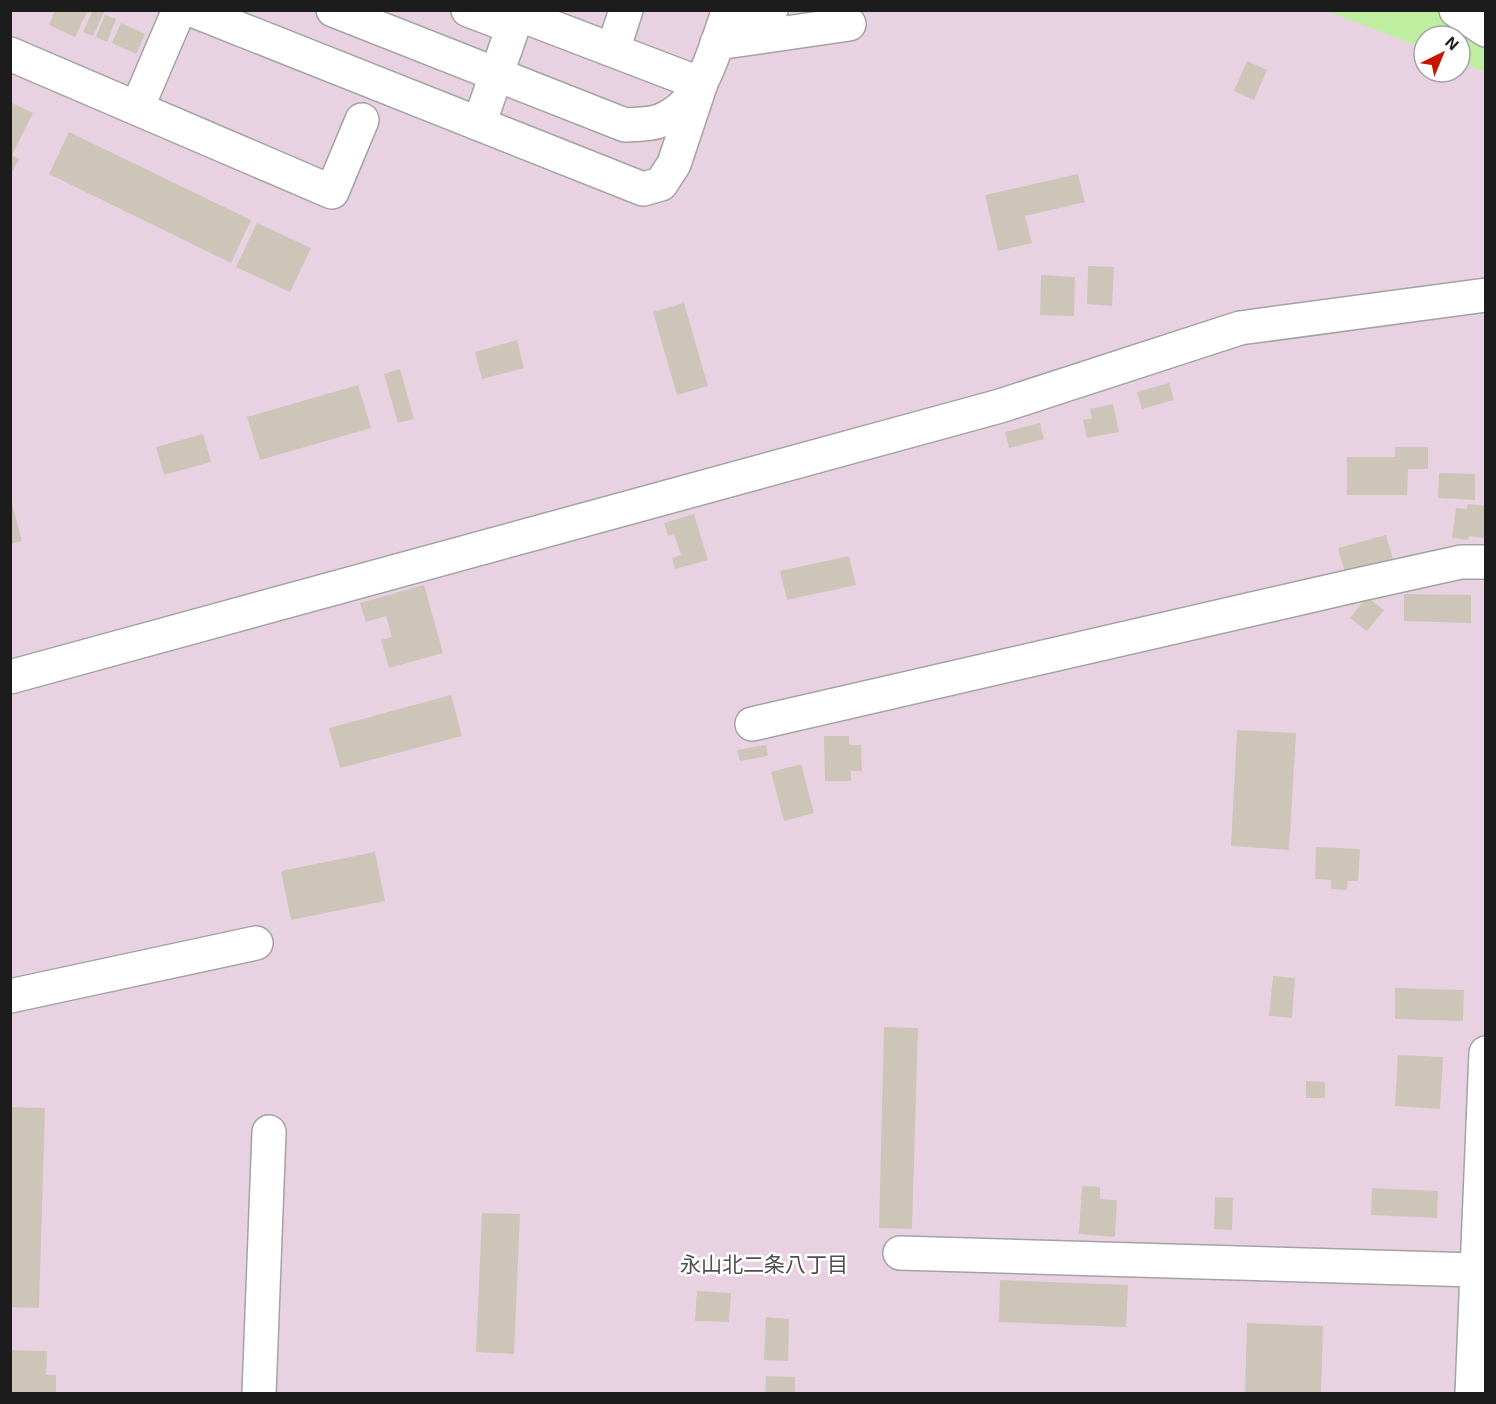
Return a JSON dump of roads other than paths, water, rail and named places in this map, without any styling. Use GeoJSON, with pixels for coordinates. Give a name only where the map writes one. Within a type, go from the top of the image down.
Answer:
{"type":"FeatureCollection","features":[{"type":"Feature","properties":{"kind":"street"},"geometry":{"type":"LineString","coordinates":[[137,108],[179,10]]}},
{"type":"Feature","properties":{"kind":"street"},"geometry":{"type":"LineString","coordinates":[[192,10],[249,21],[479,124],[643,189],[661,184],[674,164],[724,24]]}},
{"type":"Feature","properties":{"kind":"street"},"geometry":{"type":"LineString","coordinates":[[333,10],[625,125],[660,121],[676,113],[700,86]]}},
{"type":"Feature","properties":{"kind":"street"},"geometry":{"type":"LineString","coordinates":[[468,10],[517,17],[613,50],[700,86]]}},
{"type":"Feature","properties":{"kind":"street"},"geometry":{"type":"LineString","coordinates":[[613,50],[626,10]]}},
{"type":"Feature","properties":{"kind":"street"},"geometry":{"type":"LineString","coordinates":[[724,24],[771,10]]}},
{"type":"Feature","properties":{"kind":"street"},"geometry":{"type":"LineString","coordinates":[[724,24],[849,24],[838,10]]}},
{"type":"Feature","properties":{"kind":"street"},"geometry":{"type":"LineString","coordinates":[[1456,10],[1485,30]]}},
{"type":"Feature","properties":{"kind":"street"},"geometry":{"type":"LineString","coordinates":[[479,124],[517,17]]}},
{"type":"Feature","properties":{"kind":"street"},"geometry":{"type":"LineString","coordinates":[[10,54],[332,192],[362,120]]}},
{"type":"Feature","properties":{"kind":"street"},"geometry":{"type":"LineString","coordinates":[[10,677],[1000,406],[1240,328],[1485,295]]}},
{"type":"Feature","properties":{"kind":"street"},"geometry":{"type":"LineString","coordinates":[[752,724],[1356,585],[1461,562],[1485,562]]}},
{"type":"Feature","properties":{"kind":"street"},"geometry":{"type":"LineString","coordinates":[[10,996],[256,943]]}},
{"type":"Feature","properties":{"kind":"street"},"geometry":{"type":"LineString","coordinates":[[1472,1394],[1485,1053]]}},
{"type":"Feature","properties":{"kind":"street"},"geometry":{"type":"LineString","coordinates":[[260,1394],[268,1132]]}},
{"type":"Feature","properties":{"kind":"street"},"geometry":{"type":"LineString","coordinates":[[900,1253],[1476,1270]]}},
{"type":"Feature","properties":{"kind":"district","name":"永山北二条八丁目"},"geometry":{"type":"Point","coordinates":[764,1263]}}]}
